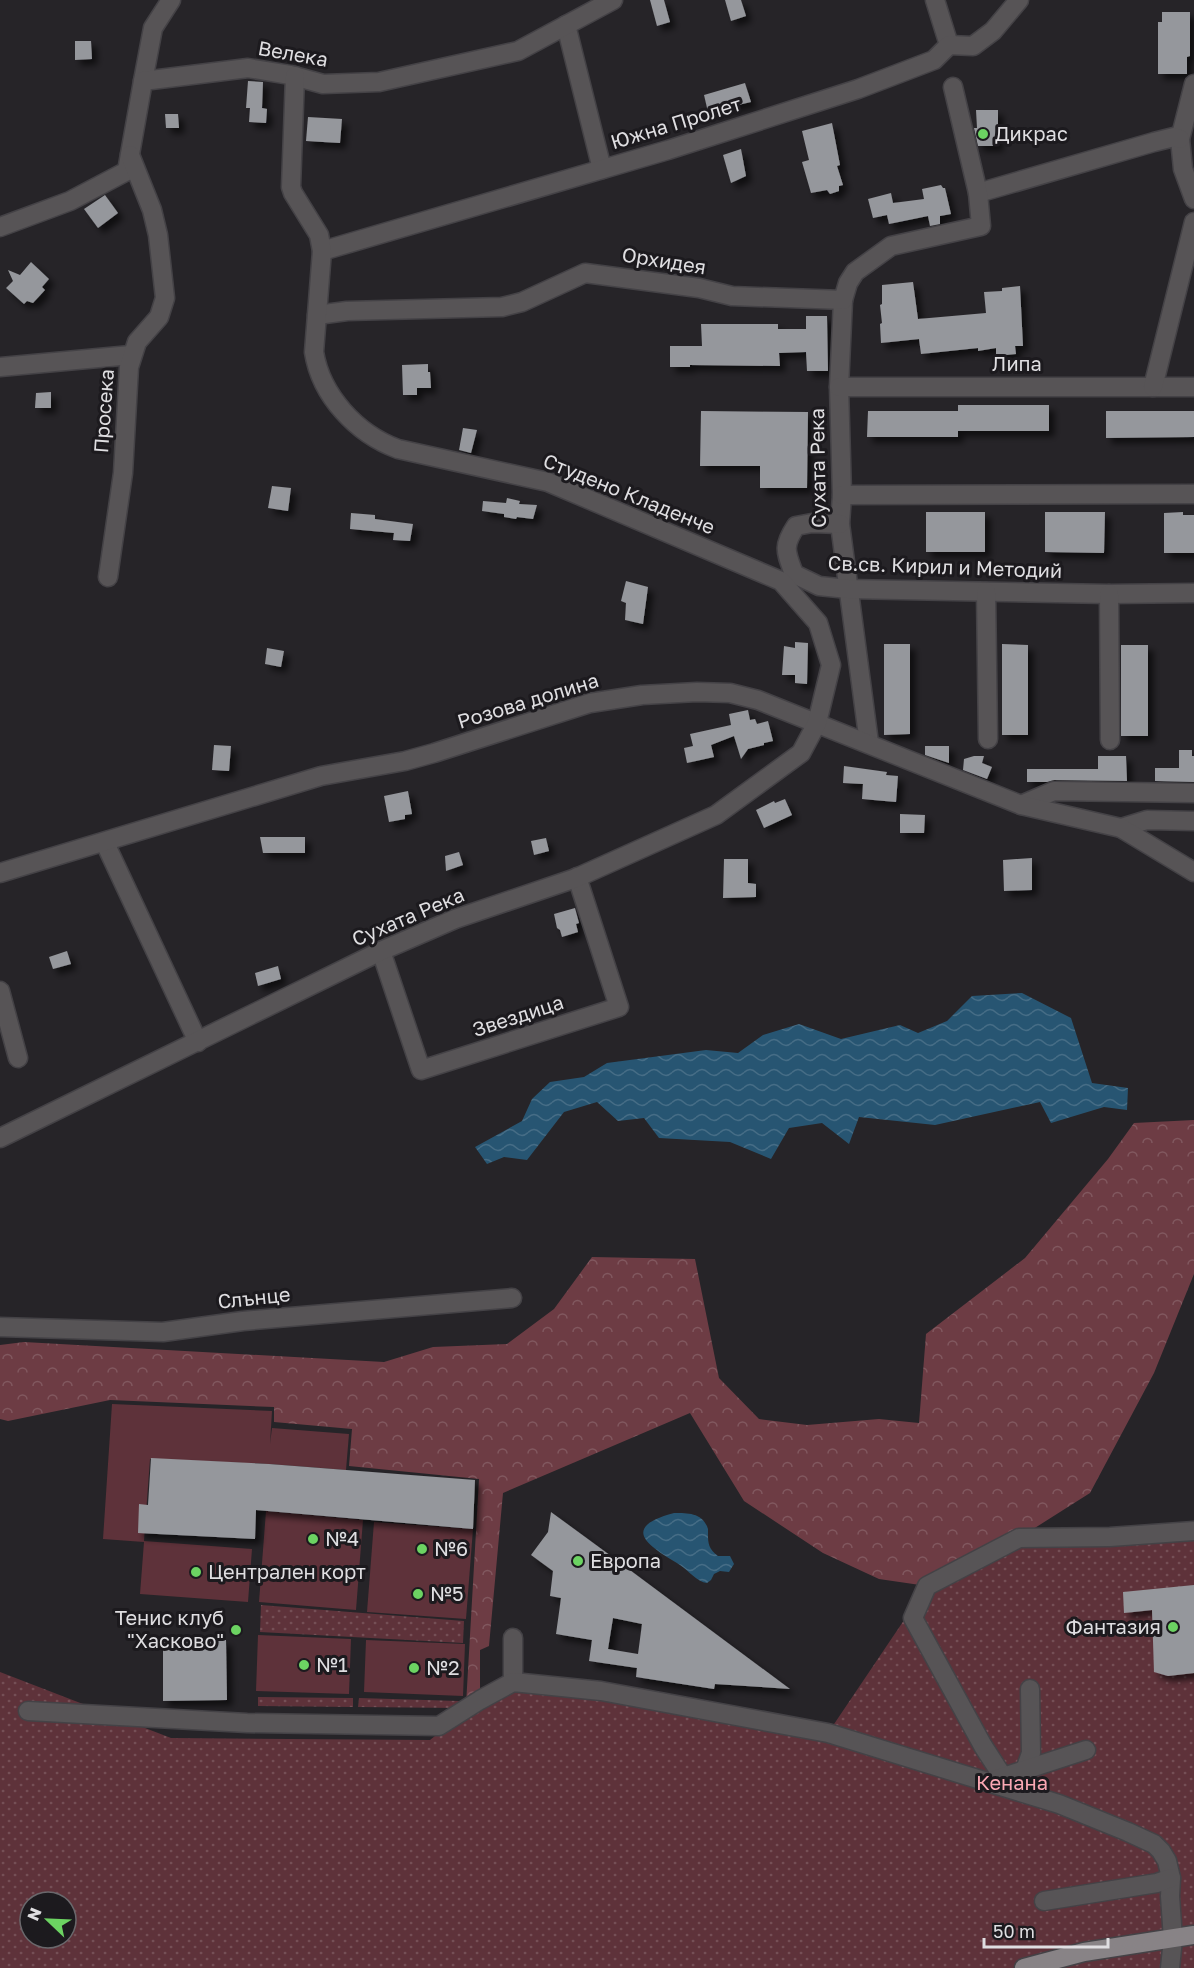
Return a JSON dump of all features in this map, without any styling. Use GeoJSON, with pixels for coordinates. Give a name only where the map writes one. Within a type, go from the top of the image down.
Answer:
{"type":"FeatureCollection","features":[{"type":"Feature","properties":{"kind":"main road"},"geometry":{"type":"LineString","coordinates":[[1024,1968],[1084,1952],[1194,1935]]}},
{"type":"Feature","properties":{"kind":"street"},"geometry":{"type":"LineString","coordinates":[[0,227],[70,201],[127,171],[153,28],[171,0]]}},
{"type":"Feature","properties":{"kind":"street","name":"Велека"},"geometry":{"type":"LineString","coordinates":[[143,81],[248,68],[295,76],[323,84],[379,82],[518,51],[613,0]]}},
{"type":"Feature","properties":{"kind":"street"},"geometry":{"type":"LineString","coordinates":[[934,0],[949,45],[973,46],[993,31],[1019,0]]}},
{"type":"Feature","properties":{"kind":"street"},"geometry":{"type":"LineString","coordinates":[[566,25],[602,169]]}},
{"type":"Feature","properties":{"kind":"street","name":"Южна Пролет"},"geometry":{"type":"LineString","coordinates":[[322,250],[680,146],[858,89],[934,60],[949,45]]}},
{"type":"Feature","properties":{"kind":"street"},"geometry":{"type":"LineString","coordinates":[[295,76],[291,187],[319,235],[322,250]]}},
{"type":"Feature","properties":{"kind":"street"},"geometry":{"type":"LineString","coordinates":[[1194,84],[1180,139],[1183,169],[1194,199]]}},
{"type":"Feature","properties":{"kind":"street"},"geometry":{"type":"LineString","coordinates":[[843,300],[848,283],[855,272],[891,246],[981,226],[978,193],[953,87]]}},
{"type":"Feature","properties":{"kind":"street"},"geometry":{"type":"LineString","coordinates":[[978,193],[1154,142],[1174,137],[1180,139]]}},
{"type":"Feature","properties":{"kind":"street","name":"Просека"},"geometry":{"type":"LineString","coordinates":[[108,577],[123,473],[131,355],[137,342],[159,318],[165,298],[158,235],[152,210],[130,154]]}},
{"type":"Feature","properties":{"kind":"street"},"geometry":{"type":"LineString","coordinates":[[1153,387],[1194,222]]}},
{"type":"Feature","properties":{"kind":"street","name":"Студено Кладенче"},"geometry":{"type":"LineString","coordinates":[[322,250],[314,352],[316,365],[332,397],[355,424],[377,439],[398,449],[548,482],[788,578],[818,623],[831,665],[817,723]]}},
{"type":"Feature","properties":{"kind":"street","name":"Орхидея"},"geometry":{"type":"LineString","coordinates":[[317,315],[347,310],[502,307],[522,302],[585,273],[699,288],[732,296],[843,300]]}},
{"type":"Feature","properties":{"kind":"street","name":"Сухата Река"},"geometry":{"type":"LineString","coordinates":[[843,300],[839,387],[842,495],[840,524],[869,743]]}},
{"type":"Feature","properties":{"kind":"street"},"geometry":{"type":"LineString","coordinates":[[0,367],[131,355]]}},
{"type":"Feature","properties":{"kind":"street","name":"Липа"},"geometry":{"type":"LineString","coordinates":[[839,387],[1194,387]]}},
{"type":"Feature","properties":{"kind":"street"},"geometry":{"type":"LineString","coordinates":[[842,495],[1194,494]]}},
{"type":"Feature","properties":{"kind":"street","name":"Св.св. Кирил и Методий"},"geometry":{"type":"LineString","coordinates":[[840,524],[812,523],[796,526],[790,536],[786,551],[788,578],[819,586],[848,589],[1109,594],[1194,593]]}},
{"type":"Feature","properties":{"kind":"street"},"geometry":{"type":"LineString","coordinates":[[986,592],[988,739]]}},
{"type":"Feature","properties":{"kind":"street"},"geometry":{"type":"LineString","coordinates":[[1109,594],[1110,740]]}},
{"type":"Feature","properties":{"kind":"street","name":"Розова долина"},"geometry":{"type":"LineString","coordinates":[[0,873],[321,776],[434,753],[590,703],[642,695],[730,693],[759,700],[1021,804],[1120,828],[1194,872]]}},
{"type":"Feature","properties":{"kind":"street","name":"Сухата Река"},"geometry":{"type":"LineString","coordinates":[[0,1138],[381,951],[455,919],[578,877],[716,815],[801,753],[817,723]]}},
{"type":"Feature","properties":{"kind":"street"},"geometry":{"type":"LineString","coordinates":[[1021,804],[1054,791],[1194,793]]}},
{"type":"Feature","properties":{"kind":"street"},"geometry":{"type":"LineString","coordinates":[[1120,828],[1147,820],[1194,821]]}},
{"type":"Feature","properties":{"kind":"street"},"geometry":{"type":"LineString","coordinates":[[105,843],[198,1042]]}},
{"type":"Feature","properties":{"kind":"street"},"geometry":{"type":"LineString","coordinates":[[1164,854],[1194,855]]}},
{"type":"Feature","properties":{"kind":"street","name":"Звездица"},"geometry":{"type":"LineString","coordinates":[[381,951],[421,1070],[619,1007],[578,877]]}},
{"type":"Feature","properties":{"kind":"street"},"geometry":{"type":"LineString","coordinates":[[0,991],[18,1058]]}},
{"type":"Feature","properties":{"kind":"street","name":"Слънце"},"geometry":{"type":"LineString","coordinates":[[0,1327],[163,1332],[243,1321],[512,1298]]}},
{"type":"Feature","properties":{"kind":"street"},"geometry":{"type":"LineString","coordinates":[[995,1779],[983,1746],[913,1618],[927,1586],[1019,1538],[1110,1537],[1194,1531]]}},
{"type":"Feature","properties":{"kind":"street"},"geometry":{"type":"LineString","coordinates":[[513,1638],[513,1682]]}},
{"type":"Feature","properties":{"kind":"street"},"geometry":{"type":"LineString","coordinates":[[28,1711],[247,1723],[439,1726],[513,1682],[601,1690],[828,1733],[995,1779],[1128,1832],[1154,1845],[1167,1861],[1171,1878],[1173,1939],[1170,1968]]}},
{"type":"Feature","properties":{"kind":"street"},"geometry":{"type":"LineString","coordinates":[[1025,1770],[1031,1753],[1030,1689]]}},
{"type":"Feature","properties":{"kind":"street"},"geometry":{"type":"LineString","coordinates":[[995,1779],[1086,1750]]}},
{"type":"Feature","properties":{"kind":"street"},"geometry":{"type":"LineString","coordinates":[[1044,1901],[1157,1883],[1171,1878]]}},
{"type":"Feature","properties":{"kind":"green space"},"geometry":{"type":"Polygon","coordinates":[[[1194,1120],[1194,1274],[1154,1373],[1090,1493],[1019,1538],[927,1586],[879,1579],[823,1553],[744,1501],[690,1413],[503,1493],[489,1646],[480,1650],[480,1700],[466,1705],[479,1479],[349,1466],[352,1429],[274,1422],[274,1407],[110,1400],[8,1421],[0,1419],[0,1345],[24,1342],[384,1362],[433,1347],[507,1344],[554,1309],[592,1257],[695,1259],[719,1378],[759,1419],[807,1425],[879,1419],[919,1423],[926,1334],[1025,1258],[1108,1159],[1134,1123],[1194,1120]]]}},
{"type":"Feature","properties":{"kind":"green space"},"geometry":{"type":"Polygon","coordinates":[[[112,1404],[272,1411],[270,1444],[272,1428],[349,1434],[346,1470],[150,1459],[144,1541],[252,1549],[248,1602],[140,1594],[144,1542],[103,1539],[112,1404]]]}},
{"type":"Feature","properties":{"kind":"green space"},"geometry":{"type":"Polygon","coordinates":[[[266,1511],[363,1520],[356,1610],[259,1602],[266,1511]]]}},
{"type":"Feature","properties":{"kind":"green space"},"geometry":{"type":"Polygon","coordinates":[[[374,1522],[473,1529],[466,1619],[367,1612],[374,1522]]]}},
{"type":"Feature","properties":{"kind":"green space","name":"Кенана"},"geometry":{"type":"Polygon","coordinates":[[[1194,1533],[1194,1968],[0,1968],[0,1672],[171,1738],[430,1740],[480,1700],[513,1682],[828,1733],[927,1586],[1019,1538],[1194,1533]]]}},
{"type":"Feature","properties":{"kind":"green space"},"geometry":{"type":"Polygon","coordinates":[[[261,1605],[464,1621],[463,1643],[260,1632],[261,1605]]]}},
{"type":"Feature","properties":{"kind":"green space","name":"№1"},"geometry":{"type":"Polygon","coordinates":[[[258,1635],[351,1639],[349,1694],[256,1691],[258,1635]]]}},
{"type":"Feature","properties":{"kind":"green space","name":"№2"},"geometry":{"type":"Polygon","coordinates":[[[366,1640],[465,1644],[463,1696],[364,1692],[366,1640]]]}},
{"type":"Feature","properties":{"kind":"green space"},"geometry":{"type":"Polygon","coordinates":[[[258,1697],[353,1698],[353,1707],[258,1706],[258,1697]]]}},
{"type":"Feature","properties":{"kind":"green space"},"geometry":{"type":"Polygon","coordinates":[[[359,1698],[459,1701],[459,1708],[358,1707],[359,1698]]]}},
{"type":"Feature","properties":{"kind":"water"},"geometry":{"type":"Polygon","coordinates":[[[1022,993],[1071,1018],[1092,1083],[1128,1088],[1127,1110],[1104,1107],[1051,1123],[1040,1102],[935,1125],[859,1117],[849,1144],[822,1123],[789,1128],[771,1159],[730,1142],[659,1138],[644,1118],[618,1121],[597,1102],[564,1112],[527,1160],[504,1157],[487,1164],[475,1147],[522,1121],[532,1099],[550,1082],[584,1077],[607,1063],[706,1050],[738,1053],[763,1035],[799,1024],[841,1039],[900,1025],[918,1033],[947,1021],[972,996],[1022,993]]]}},
{"type":"Feature","properties":{"kind":"water"},"geometry":{"type":"Polygon","coordinates":[[[674,1513],[690,1514],[703,1520],[708,1529],[708,1541],[712,1550],[718,1556],[730,1556],[734,1564],[729,1572],[720,1571],[714,1574],[707,1583],[703,1582],[650,1545],[643,1531],[647,1525],[674,1513]]]}},
{"type":"Feature","properties":{"kind":"building"},"geometry":{"type":"Polygon","coordinates":[[[650,0],[664,0],[670,22],[657,26],[650,0]]]}},
{"type":"Feature","properties":{"kind":"building"},"geometry":{"type":"Polygon","coordinates":[[[725,0],[741,0],[746,16],[731,21],[725,0]]]}},
{"type":"Feature","properties":{"kind":"building"},"geometry":{"type":"Polygon","coordinates":[[[1162,12],[1190,12],[1190,56],[1187,57],[1187,74],[1158,74],[1158,22],[1162,22],[1162,12]]]}},
{"type":"Feature","properties":{"kind":"building"},"geometry":{"type":"Polygon","coordinates":[[[75,41],[91,41],[92,59],[75,60],[75,41]]]}},
{"type":"Feature","properties":{"kind":"building"},"geometry":{"type":"Polygon","coordinates":[[[248,81],[263,82],[262,108],[267,109],[266,123],[249,122],[250,108],[246,108],[248,81]]]}},
{"type":"Feature","properties":{"kind":"building"},"geometry":{"type":"Polygon","coordinates":[[[745,83],[751,102],[708,112],[704,95],[745,83]]]}},
{"type":"Feature","properties":{"kind":"building"},"geometry":{"type":"Polygon","coordinates":[[[976,110],[998,110],[998,146],[978,146],[974,128],[977,128],[976,110]]]}},
{"type":"Feature","properties":{"kind":"building"},"geometry":{"type":"Polygon","coordinates":[[[165,114],[178,114],[179,128],[166,128],[165,114]]]}},
{"type":"Feature","properties":{"kind":"building"},"geometry":{"type":"Polygon","coordinates":[[[308,117],[342,119],[340,143],[306,141],[308,117]]]}},
{"type":"Feature","properties":{"kind":"building"},"geometry":{"type":"Polygon","coordinates":[[[832,123],[840,165],[837,166],[843,185],[839,186],[839,191],[830,194],[827,190],[811,193],[802,162],[809,160],[802,131],[832,123]]]}},
{"type":"Feature","properties":{"kind":"building"},"geometry":{"type":"Polygon","coordinates":[[[741,149],[746,176],[731,183],[723,155],[741,149]]]}},
{"type":"Feature","properties":{"kind":"building"},"geometry":{"type":"Polygon","coordinates":[[[941,185],[945,188],[951,214],[940,216],[940,224],[930,226],[928,216],[889,224],[887,215],[873,218],[868,199],[891,193],[893,203],[924,199],[922,189],[941,185]]]}},
{"type":"Feature","properties":{"kind":"building"},"geometry":{"type":"Polygon","coordinates":[[[105,195],[118,213],[98,228],[84,209],[105,195]]]}},
{"type":"Feature","properties":{"kind":"building"},"geometry":{"type":"Polygon","coordinates":[[[31,262],[49,279],[42,287],[45,290],[33,303],[27,301],[24,304],[6,288],[13,281],[8,270],[20,275],[31,262]]]}},
{"type":"Feature","properties":{"kind":"building"},"geometry":{"type":"Polygon","coordinates":[[[913,282],[918,319],[986,313],[984,292],[1002,291],[1002,288],[1020,286],[1023,346],[1015,346],[1016,354],[996,356],[996,348],[921,354],[919,339],[881,343],[882,285],[913,282]]]}},
{"type":"Feature","properties":{"kind":"building"},"geometry":{"type":"Polygon","coordinates":[[[806,316],[827,316],[828,371],[807,371],[806,352],[779,353],[780,366],[690,365],[690,367],[670,367],[670,346],[702,346],[701,324],[778,324],[778,329],[806,329],[806,316]]]}},
{"type":"Feature","properties":{"kind":"building"},"geometry":{"type":"Polygon","coordinates":[[[428,364],[431,388],[417,388],[417,395],[403,395],[402,365],[428,364]]]}},
{"type":"Feature","properties":{"kind":"building"},"geometry":{"type":"Polygon","coordinates":[[[51,392],[51,408],[35,408],[36,393],[51,392]]]}},
{"type":"Feature","properties":{"kind":"building"},"geometry":{"type":"Polygon","coordinates":[[[958,405],[1049,405],[1049,431],[958,431],[958,437],[867,437],[868,411],[958,411],[958,405]]]}},
{"type":"Feature","properties":{"kind":"building"},"geometry":{"type":"Polygon","coordinates":[[[701,411],[808,412],[807,488],[760,488],[760,466],[700,466],[701,411]]]}},
{"type":"Feature","properties":{"kind":"building"},"geometry":{"type":"Polygon","coordinates":[[[1106,411],[1194,411],[1194,437],[1106,438],[1106,411]]]}},
{"type":"Feature","properties":{"kind":"building"},"geometry":{"type":"Polygon","coordinates":[[[463,428],[477,430],[471,453],[459,450],[463,428]]]}},
{"type":"Feature","properties":{"kind":"building"},"geometry":{"type":"Polygon","coordinates":[[[272,486],[291,488],[288,511],[268,508],[272,486]]]}},
{"type":"Feature","properties":{"kind":"building"},"geometry":{"type":"Polygon","coordinates":[[[507,498],[520,501],[519,504],[537,505],[533,519],[517,517],[516,519],[504,517],[504,514],[482,511],[483,501],[506,503],[507,498]]]}},
{"type":"Feature","properties":{"kind":"building"},"geometry":{"type":"Polygon","coordinates":[[[926,512],[985,512],[985,552],[926,552],[926,512]]]}},
{"type":"Feature","properties":{"kind":"building"},"geometry":{"type":"Polygon","coordinates":[[[1045,512],[1105,512],[1104,553],[1045,552],[1045,512]]]}},
{"type":"Feature","properties":{"kind":"building"},"geometry":{"type":"Polygon","coordinates":[[[1183,512],[1183,515],[1194,515],[1194,553],[1164,553],[1164,513],[1183,512]]]}},
{"type":"Feature","properties":{"kind":"building"},"geometry":{"type":"Polygon","coordinates":[[[351,513],[375,515],[375,519],[413,524],[410,541],[393,540],[394,533],[350,529],[351,513]]]}},
{"type":"Feature","properties":{"kind":"building"},"geometry":{"type":"Polygon","coordinates":[[[626,581],[648,587],[643,624],[625,620],[626,603],[621,601],[626,581]]]}},
{"type":"Feature","properties":{"kind":"building"},"geometry":{"type":"Polygon","coordinates":[[[795,642],[808,643],[807,684],[795,683],[795,675],[782,675],[784,646],[795,648],[795,642]]]}},
{"type":"Feature","properties":{"kind":"building"},"geometry":{"type":"Polygon","coordinates":[[[884,644],[910,644],[910,734],[884,735],[884,644]]]}},
{"type":"Feature","properties":{"kind":"building"},"geometry":{"type":"Polygon","coordinates":[[[1002,644],[1028,645],[1028,735],[1002,735],[1002,644]]]}},
{"type":"Feature","properties":{"kind":"building"},"geometry":{"type":"Polygon","coordinates":[[[1121,645],[1148,645],[1148,736],[1121,736],[1121,645]]]}},
{"type":"Feature","properties":{"kind":"building"},"geometry":{"type":"Polygon","coordinates":[[[267,648],[284,651],[281,667],[265,664],[267,648]]]}},
{"type":"Feature","properties":{"kind":"building"},"geometry":{"type":"Polygon","coordinates":[[[748,710],[750,720],[755,719],[757,724],[768,721],[773,741],[748,749],[741,759],[734,736],[711,745],[714,757],[687,763],[684,748],[693,746],[690,734],[731,725],[729,714],[748,710]]]}},
{"type":"Feature","properties":{"kind":"building"},"geometry":{"type":"Polygon","coordinates":[[[214,745],[231,746],[229,771],[212,770],[214,745]]]}},
{"type":"Feature","properties":{"kind":"building"},"geometry":{"type":"Polygon","coordinates":[[[925,746],[949,746],[949,763],[925,755],[925,746]]]}},
{"type":"Feature","properties":{"kind":"building"},"geometry":{"type":"Polygon","coordinates":[[[1179,750],[1192,750],[1194,782],[1155,781],[1155,768],[1179,768],[1179,750]]]}},
{"type":"Feature","properties":{"kind":"building"},"geometry":{"type":"Polygon","coordinates":[[[984,756],[982,763],[992,767],[987,779],[963,770],[964,759],[984,756]]]}},
{"type":"Feature","properties":{"kind":"building"},"geometry":{"type":"Polygon","coordinates":[[[1098,756],[1126,756],[1127,781],[1027,782],[1027,769],[1098,769],[1098,756]]]}},
{"type":"Feature","properties":{"kind":"building"},"geometry":{"type":"Polygon","coordinates":[[[844,766],[887,772],[886,775],[898,776],[896,802],[862,799],[863,784],[843,783],[844,766]]]}},
{"type":"Feature","properties":{"kind":"building"},"geometry":{"type":"Polygon","coordinates":[[[408,791],[412,814],[405,815],[405,819],[389,822],[384,796],[408,791]]]}},
{"type":"Feature","properties":{"kind":"building"},"geometry":{"type":"Polygon","coordinates":[[[785,799],[792,815],[764,828],[756,810],[774,801],[775,803],[785,799]]]}},
{"type":"Feature","properties":{"kind":"building"},"geometry":{"type":"Polygon","coordinates":[[[900,814],[925,815],[924,833],[900,833],[900,814]]]}},
{"type":"Feature","properties":{"kind":"building"},"geometry":{"type":"Polygon","coordinates":[[[260,837],[305,837],[305,853],[263,853],[260,837]]]}},
{"type":"Feature","properties":{"kind":"building"},"geometry":{"type":"Polygon","coordinates":[[[546,838],[549,851],[534,855],[531,841],[546,838]]]}},
{"type":"Feature","properties":{"kind":"building"},"geometry":{"type":"Polygon","coordinates":[[[459,852],[463,865],[446,871],[445,856],[459,852]]]}},
{"type":"Feature","properties":{"kind":"building"},"geometry":{"type":"Polygon","coordinates":[[[1032,858],[1032,890],[1004,891],[1003,860],[1032,858]]]}},
{"type":"Feature","properties":{"kind":"building"},"geometry":{"type":"Polygon","coordinates":[[[724,859],[748,859],[748,883],[756,884],[756,897],[723,898],[724,859]]]}},
{"type":"Feature","properties":{"kind":"building"},"geometry":{"type":"Polygon","coordinates":[[[575,908],[579,923],[576,924],[578,932],[562,937],[554,914],[575,908]]]}},
{"type":"Feature","properties":{"kind":"building"},"geometry":{"type":"Polygon","coordinates":[[[67,951],[71,964],[53,969],[49,957],[67,951]]]}},
{"type":"Feature","properties":{"kind":"building"},"geometry":{"type":"Polygon","coordinates":[[[278,966],[281,979],[258,986],[255,973],[278,966]]]}},
{"type":"Feature","properties":{"kind":"building"},"geometry":{"type":"Polygon","coordinates":[[[151,1458],[269,1464],[475,1480],[473,1529],[256,1510],[255,1539],[138,1533],[139,1504],[148,1505],[151,1458]]]}},
{"type":"Feature","properties":{"kind":"building"},"geometry":{"type":"Polygon","coordinates":[[[551,1512],[790,1689],[715,1684],[714,1689],[636,1677],[637,1668],[589,1661],[592,1640],[556,1634],[561,1598],[550,1596],[553,1571],[531,1555],[548,1532],[551,1512]],[[613,1618],[608,1649],[638,1654],[642,1624],[613,1618]]]}},
{"type":"Feature","properties":{"kind":"building","name":"Фантазия"},"geometry":{"type":"Polygon","coordinates":[[[1194,1585],[1194,1673],[1168,1676],[1154,1672],[1152,1610],[1124,1613],[1123,1592],[1194,1585]]]}},
{"type":"Feature","properties":{"kind":"building"},"geometry":{"type":"Polygon","coordinates":[[[226,1640],[227,1700],[163,1701],[163,1641],[226,1640]]]}},
{"type":"Feature","properties":{"kind":"place","name":"Дикрас"},"geometry":{"type":"Point","coordinates":[983,134]}},
{"type":"Feature","properties":{"kind":"place","name":"№4"},"geometry":{"type":"Point","coordinates":[313,1539]}},
{"type":"Feature","properties":{"kind":"place","name":"№6"},"geometry":{"type":"Point","coordinates":[422,1549]}},
{"type":"Feature","properties":{"kind":"place","name":"Европа"},"geometry":{"type":"Point","coordinates":[578,1561]}},
{"type":"Feature","properties":{"kind":"place","name":"Централен корт"},"geometry":{"type":"Point","coordinates":[196,1572]}},
{"type":"Feature","properties":{"kind":"place","name":"№5"},"geometry":{"type":"Point","coordinates":[418,1594]}},
{"type":"Feature","properties":{"kind":"place","name":"Фантазия"},"geometry":{"type":"Point","coordinates":[1173,1627]}},
{"type":"Feature","properties":{"kind":"place","name":"Тенис клуб \"Хасково\""},"geometry":{"type":"Point","coordinates":[236,1630]}},
{"type":"Feature","properties":{"kind":"place","name":"№1"},"geometry":{"type":"Point","coordinates":[304,1665]}},
{"type":"Feature","properties":{"kind":"place","name":"№2"},"geometry":{"type":"Point","coordinates":[414,1668]}}]}
